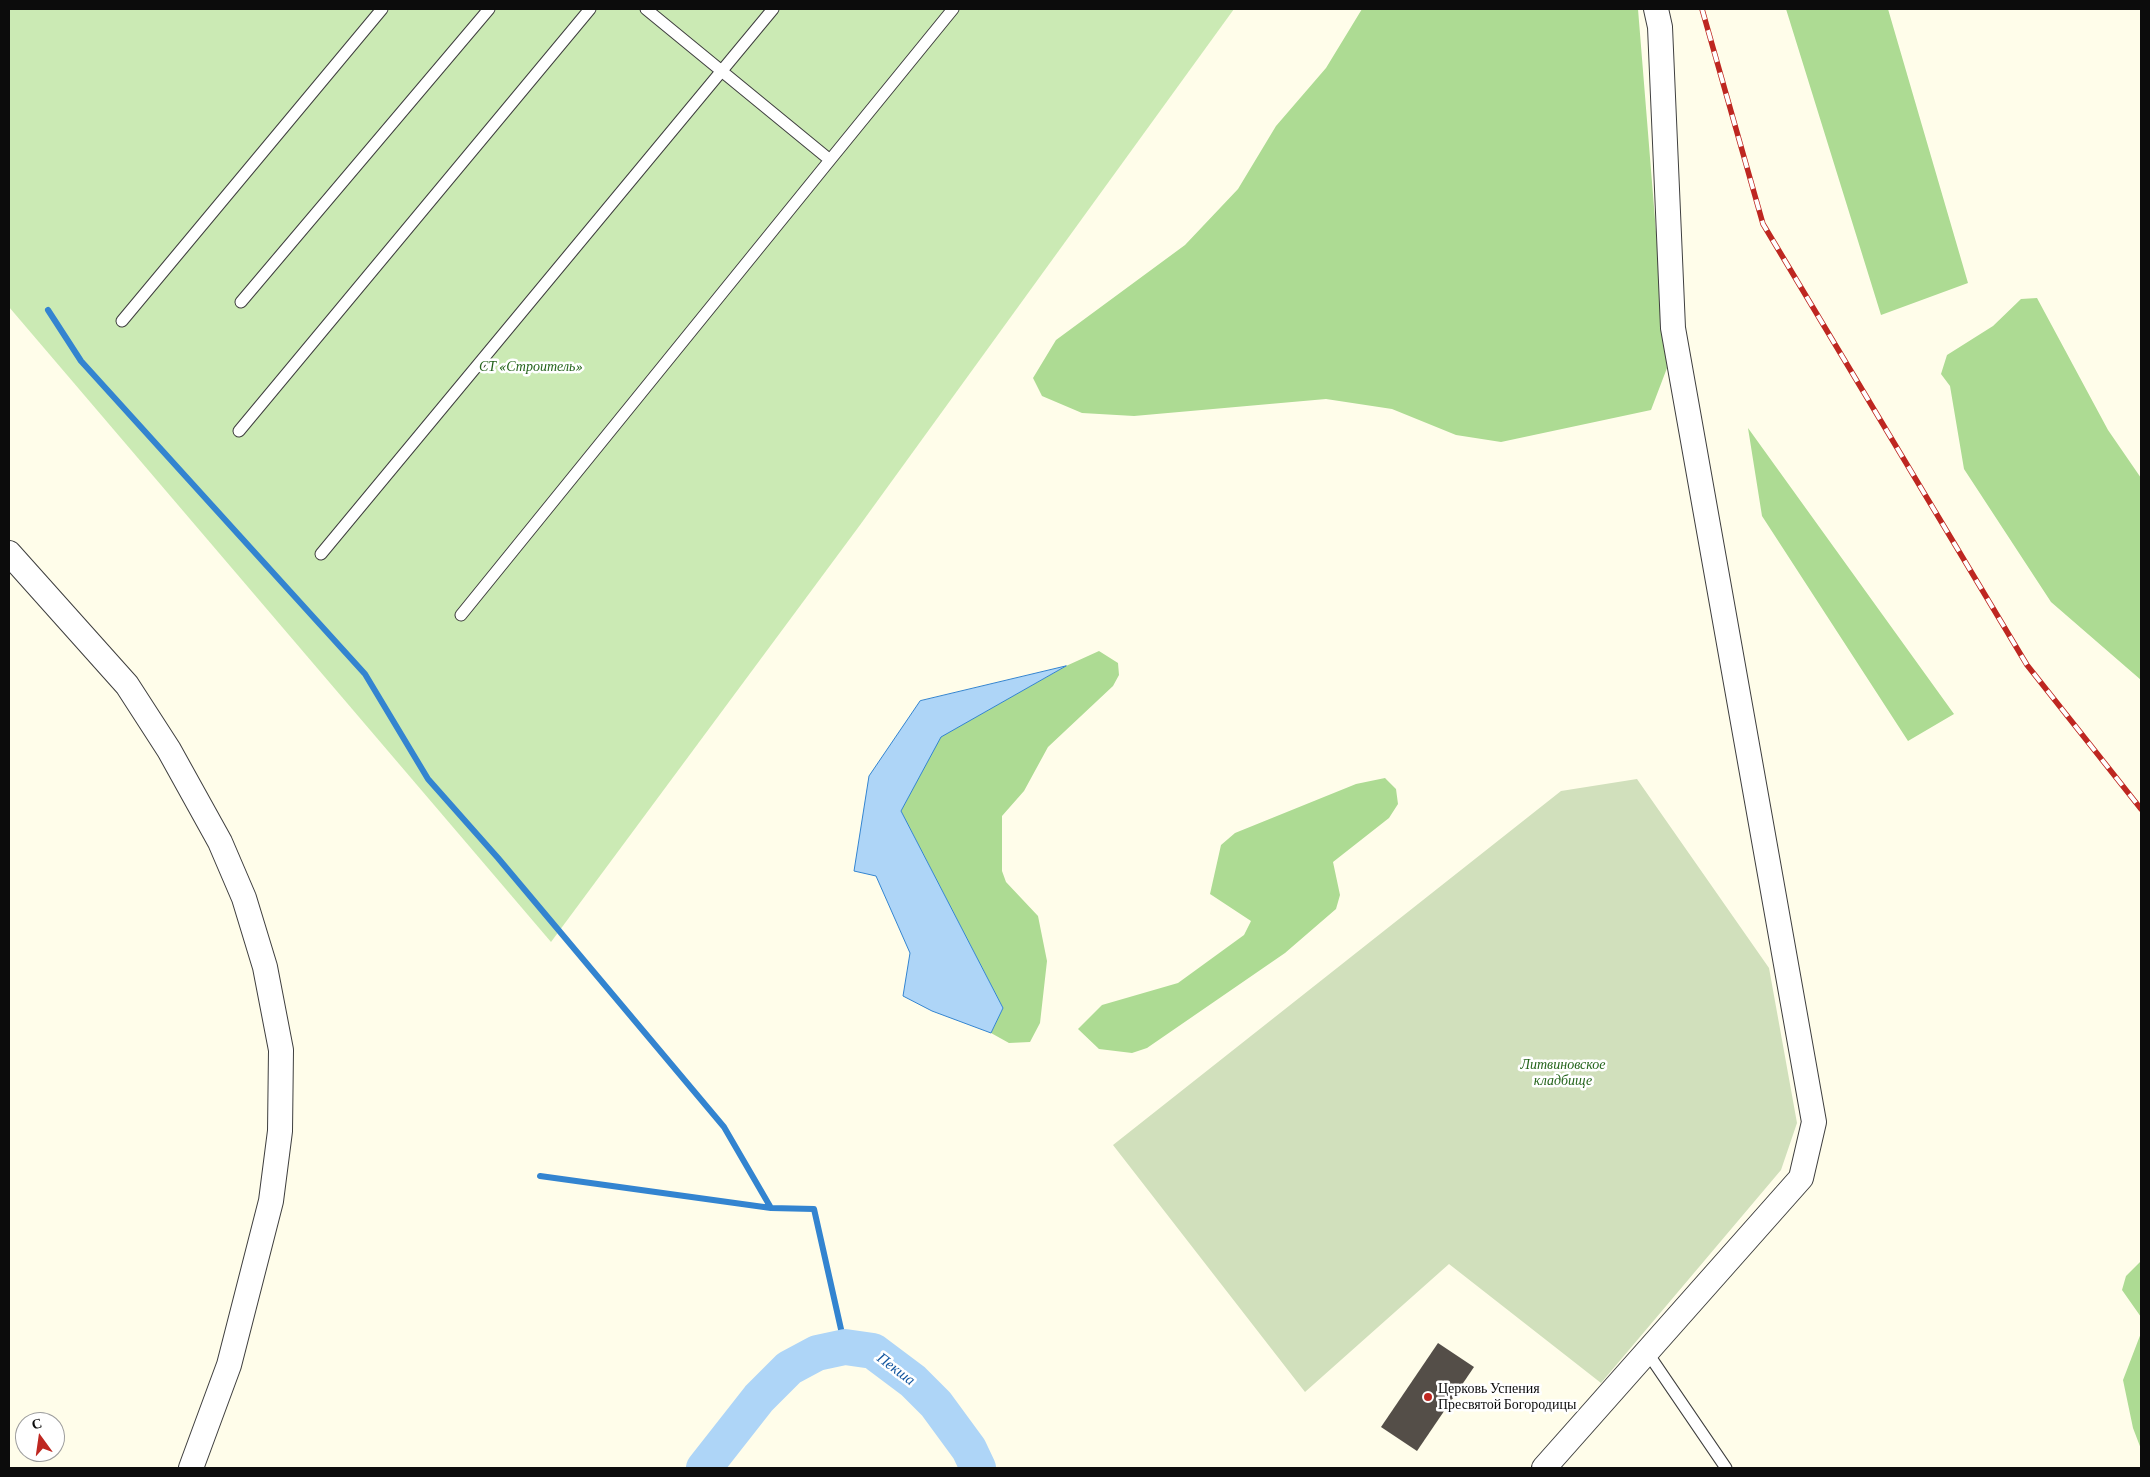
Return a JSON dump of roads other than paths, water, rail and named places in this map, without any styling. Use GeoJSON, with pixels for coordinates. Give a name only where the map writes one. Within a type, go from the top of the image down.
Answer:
{"type":"FeatureCollection","features":[{"type":"Feature","properties":{"kind":"street"},"geometry":{"type":"LineString","coordinates":[[1544,1468],[1801,1178],[1814,1122],[1673,328],[1660,27],[1656,9]]}},
{"type":"Feature","properties":{"kind":"street"},"geometry":{"type":"LineString","coordinates":[[9,553],[126,685],[169,750],[220,842],[244,898],[265,967],[281,1050],[280,1131],[271,1201],[229,1365],[191,1468]]}},
{"type":"Feature","properties":{"kind":"lane"},"geometry":{"type":"LineString","coordinates":[[122,321],[382,9]]}},
{"type":"Feature","properties":{"kind":"lane"},"geometry":{"type":"LineString","coordinates":[[241,302],[489,9]]}},
{"type":"Feature","properties":{"kind":"lane"},"geometry":{"type":"LineString","coordinates":[[239,430],[590,9]]}},
{"type":"Feature","properties":{"kind":"lane"},"geometry":{"type":"LineString","coordinates":[[646,9],[830,160]]}},
{"type":"Feature","properties":{"kind":"lane"},"geometry":{"type":"LineString","coordinates":[[322,554],[723,72],[773,9]]}},
{"type":"Feature","properties":{"kind":"lane"},"geometry":{"type":"LineString","coordinates":[[461,615],[953,9]]}},
{"type":"Feature","properties":{"kind":"lane"},"geometry":{"type":"LineString","coordinates":[[1647,1352],[1726,1468]]}},
{"type":"Feature","properties":{"kind":"water"},"geometry":{"type":"Polygon","coordinates":[[[1066,666],[941,737],[901,811],[1003,1008],[991,1033],[932,1011],[903,996],[910,953],[876,876],[854,871],[869,776],[920,701],[1066,666]]]}},
{"type":"Feature","properties":{"kind":"waterway"},"geometry":{"type":"LineString","coordinates":[[48,310],[81,361],[365,674],[428,779],[498,858],[724,1127],[771,1208],[814,1209],[845,1347]]}},
{"type":"Feature","properties":{"kind":"waterway"},"geometry":{"type":"LineString","coordinates":[[540,1176],[771,1208]]}},
{"type":"Feature","properties":{"kind":"waterway","name":"Пекша"},"geometry":{"type":"LineString","coordinates":[[704,1468],[759,1398],[789,1368],[817,1353],[845,1347],[873,1351],[913,1381],[936,1404],[969,1449],[978,1468]]}},
{"type":"Feature","properties":{"kind":"railway"},"geometry":{"type":"LineString","coordinates":[[1702,9],[1763,224],[2027,665],[2141,809]]}},
{"type":"Feature","properties":{"kind":"place","name":"Церковь Успения Пресвятой Богородицы"},"geometry":{"type":"Point","coordinates":[1428,1397]}},
{"type":"Feature","properties":{"kind":"park label","name":"СТ «Строитель»"},"geometry":{"type":"Point","coordinates":[531,367]}},
{"type":"Feature","properties":{"kind":"park label","name":"Литвиновское кладбище"},"geometry":{"type":"Point","coordinates":[1563,1074]}}]}
